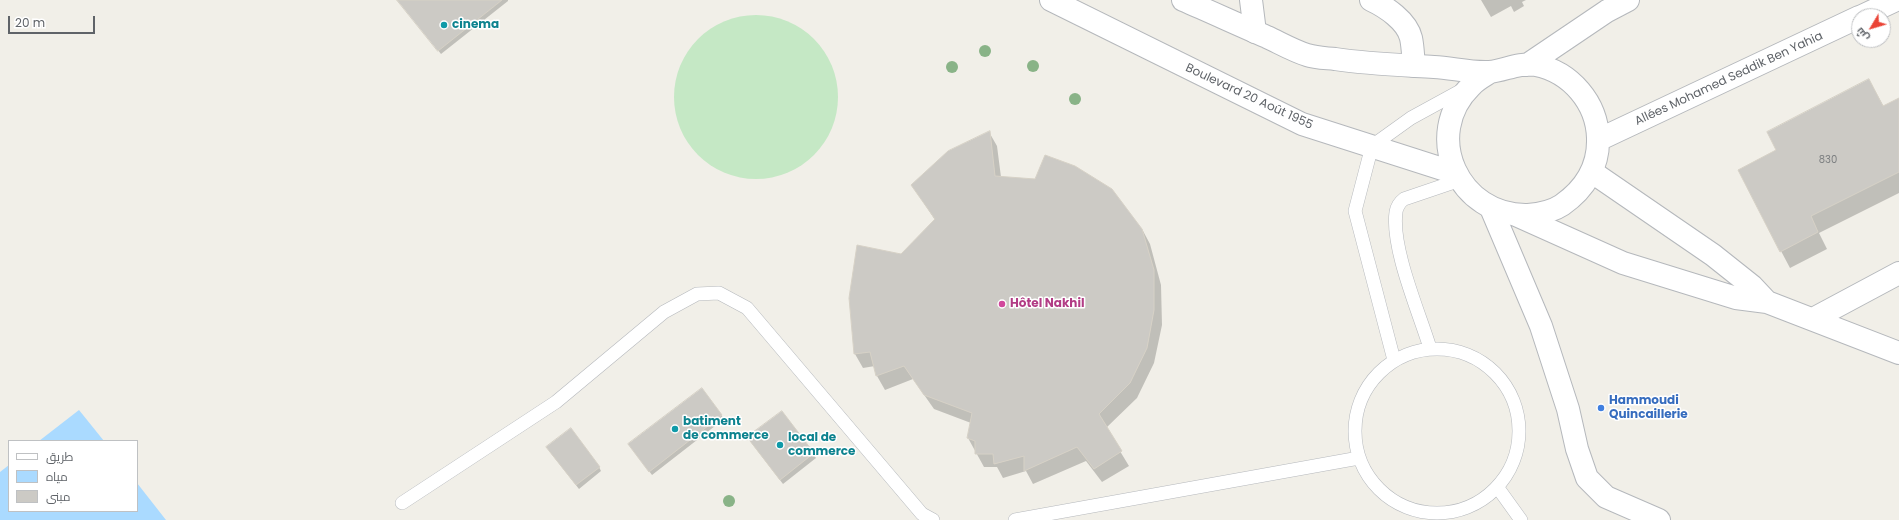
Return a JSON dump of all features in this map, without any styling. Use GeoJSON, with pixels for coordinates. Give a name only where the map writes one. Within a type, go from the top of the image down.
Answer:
{"type":"FeatureCollection","features":[{"type":"Feature","properties":{"kind":"street","name":"Boulevard 20 Août 1955"},"geometry":{"type":"LineString","coordinates":[[1052,0],[1302,124],[1372,146],[1458,176]]}},
{"type":"Feature","properties":{"kind":"street"},"geometry":{"type":"LineString","coordinates":[[1183,0],[1308,55],[1369,64],[1490,72]]}},
{"type":"Feature","properties":{"kind":"street"},"geometry":{"type":"LineString","coordinates":[[1251,0],[1255,32]]}},
{"type":"Feature","properties":{"kind":"street"},"geometry":{"type":"LineString","coordinates":[[1371,0],[1383,6],[1402,22],[1411,37],[1414,66]]}},
{"type":"Feature","properties":{"kind":"street"},"geometry":{"type":"LineString","coordinates":[[1527,65],[1607,11],[1628,0]]}},
{"type":"Feature","properties":{"kind":"street"},"geometry":{"type":"LineString","coordinates":[[1879,8],[1896,0]]}},
{"type":"Feature","properties":{"kind":"street","name":"Allées Mohamed Seddik Ben Yahia"},"geometry":{"type":"LineString","coordinates":[[1598,140],[1851,21]]}},
{"type":"Feature","properties":{"kind":"street"},"geometry":{"type":"LineString","coordinates":[[1516,215],[1539,214],[1561,206],[1579,192],[1592,172],[1598,150],[1598,127],[1591,105],[1576,86],[1558,72],[1536,65],[1512,66],[1490,72],[1471,85],[1457,103],[1449,125],[1449,148],[1458,176],[1470,192],[1491,208],[1516,215],[1623,263],[1736,298],[1767,302],[1899,353]]}},
{"type":"Feature","properties":{"kind":"street"},"geometry":{"type":"LineString","coordinates":[[1592,172],[1713,255],[1752,286],[1767,302]]}},
{"type":"Feature","properties":{"kind":"street"},"geometry":{"type":"LineString","coordinates":[[1491,208],[1541,326],[1568,409],[1577,449],[1587,478],[1606,497],[1659,520]]}},
{"type":"Feature","properties":{"kind":"street"},"geometry":{"type":"LineString","coordinates":[[1813,319],[1899,273]]}},
{"type":"Feature","properties":{"kind":"lane"},"geometry":{"type":"LineString","coordinates":[[1394,360],[1355,211],[1372,146],[1411,118],[1471,85]]}},
{"type":"Feature","properties":{"kind":"lane"},"geometry":{"type":"LineString","coordinates":[[1430,348],[1398,246],[1396,212],[1398,204],[1404,199],[1458,176]]}},
{"type":"Feature","properties":{"kind":"lane"},"geometry":{"type":"LineString","coordinates":[[402,502],[556,402],[664,312],[697,294],[719,293],[747,308],[922,514],[933,520]]}},
{"type":"Feature","properties":{"kind":"lane"},"geometry":{"type":"LineString","coordinates":[[1430,348],[1459,351],[1484,363],[1504,383],[1516,409],[1519,436],[1513,464],[1498,488],[1475,505],[1448,513],[1420,512],[1394,502],[1373,483],[1359,458],[1354,431],[1359,403],[1373,378],[1394,360],[1412,352],[1430,348]]}},
{"type":"Feature","properties":{"kind":"lane"},"geometry":{"type":"LineString","coordinates":[[1015,520],[1359,458]]}},
{"type":"Feature","properties":{"kind":"lane"},"geometry":{"type":"LineString","coordinates":[[1498,488],[1521,520]]}},
{"type":"Feature","properties":{"kind":"green space"},"geometry":{"type":"Polygon","coordinates":[[[756,15],[780,19],[801,29],[814,39],[824,52],[834,73],[838,97],[834,121],[824,142],[814,155],[801,165],[780,175],[756,179],[732,175],[711,165],[698,155],[688,142],[678,121],[674,97],[678,73],[688,52],[698,39],[711,29],[732,19],[756,15]]]}},
{"type":"Feature","properties":{"kind":"water"},"geometry":{"type":"Polygon","coordinates":[[[79,410],[103,440],[40,440],[79,410]]]}},
{"type":"Feature","properties":{"kind":"water"},"geometry":{"type":"Polygon","coordinates":[[[8,466],[8,512],[138,512],[138,484],[166,520],[0,520],[0,472],[8,466]]]}},
{"type":"Feature","properties":{"kind":"building","name":"cinema"},"geometry":{"type":"Polygon","coordinates":[[[397,0],[502,0],[438,51],[397,0]]]}},
{"type":"Feature","properties":{"kind":"building"},"geometry":{"type":"Polygon","coordinates":[[[1869,79],[1883,106],[1899,98],[1899,172],[1811,216],[1818,232],[1780,252],[1738,170],[1776,150],[1767,132],[1869,79]]]}},
{"type":"Feature","properties":{"kind":"building","name":"Hôtel Nakhil"},"geometry":{"type":"Polygon","coordinates":[[[990,131],[995,176],[1035,179],[1045,155],[1075,166],[1112,189],[1142,229],[1154,270],[1154,310],[1147,348],[1130,383],[1099,414],[1122,451],[1094,469],[1077,447],[1024,471],[1024,456],[994,464],[993,454],[975,454],[975,441],[967,438],[972,413],[924,395],[904,366],[876,376],[870,352],[854,354],[849,298],[857,245],[901,254],[935,219],[911,185],[948,151],[990,131]]]}},
{"type":"Feature","properties":{"kind":"building","name":"batiment de commerce"},"geometry":{"type":"Polygon","coordinates":[[[702,388],[722,415],[649,472],[628,444],[702,388]]]}},
{"type":"Feature","properties":{"kind":"building","name":"local de commerce"},"geometry":{"type":"Polygon","coordinates":[[[782,411],[814,453],[780,480],[747,437],[782,411]]]}},
{"type":"Feature","properties":{"kind":"building"},"geometry":{"type":"Polygon","coordinates":[[[571,428],[600,467],[576,485],[546,447],[571,428]]]}},
{"type":"Feature","properties":{"kind":"place","name":"cinema"},"geometry":{"type":"Point","coordinates":[444,25]}},
{"type":"Feature","properties":{"kind":"place","name":"Hôtel Nakhil"},"geometry":{"type":"Point","coordinates":[1002,304]}},
{"type":"Feature","properties":{"kind":"place","name":"Hammoudi Quincaillerie"},"geometry":{"type":"Point","coordinates":[1601,408]}},
{"type":"Feature","properties":{"kind":"place","name":"batiment de commerce"},"geometry":{"type":"Point","coordinates":[675,429]}},
{"type":"Feature","properties":{"kind":"place","name":"local de commerce"},"geometry":{"type":"Point","coordinates":[780,445]}}]}
